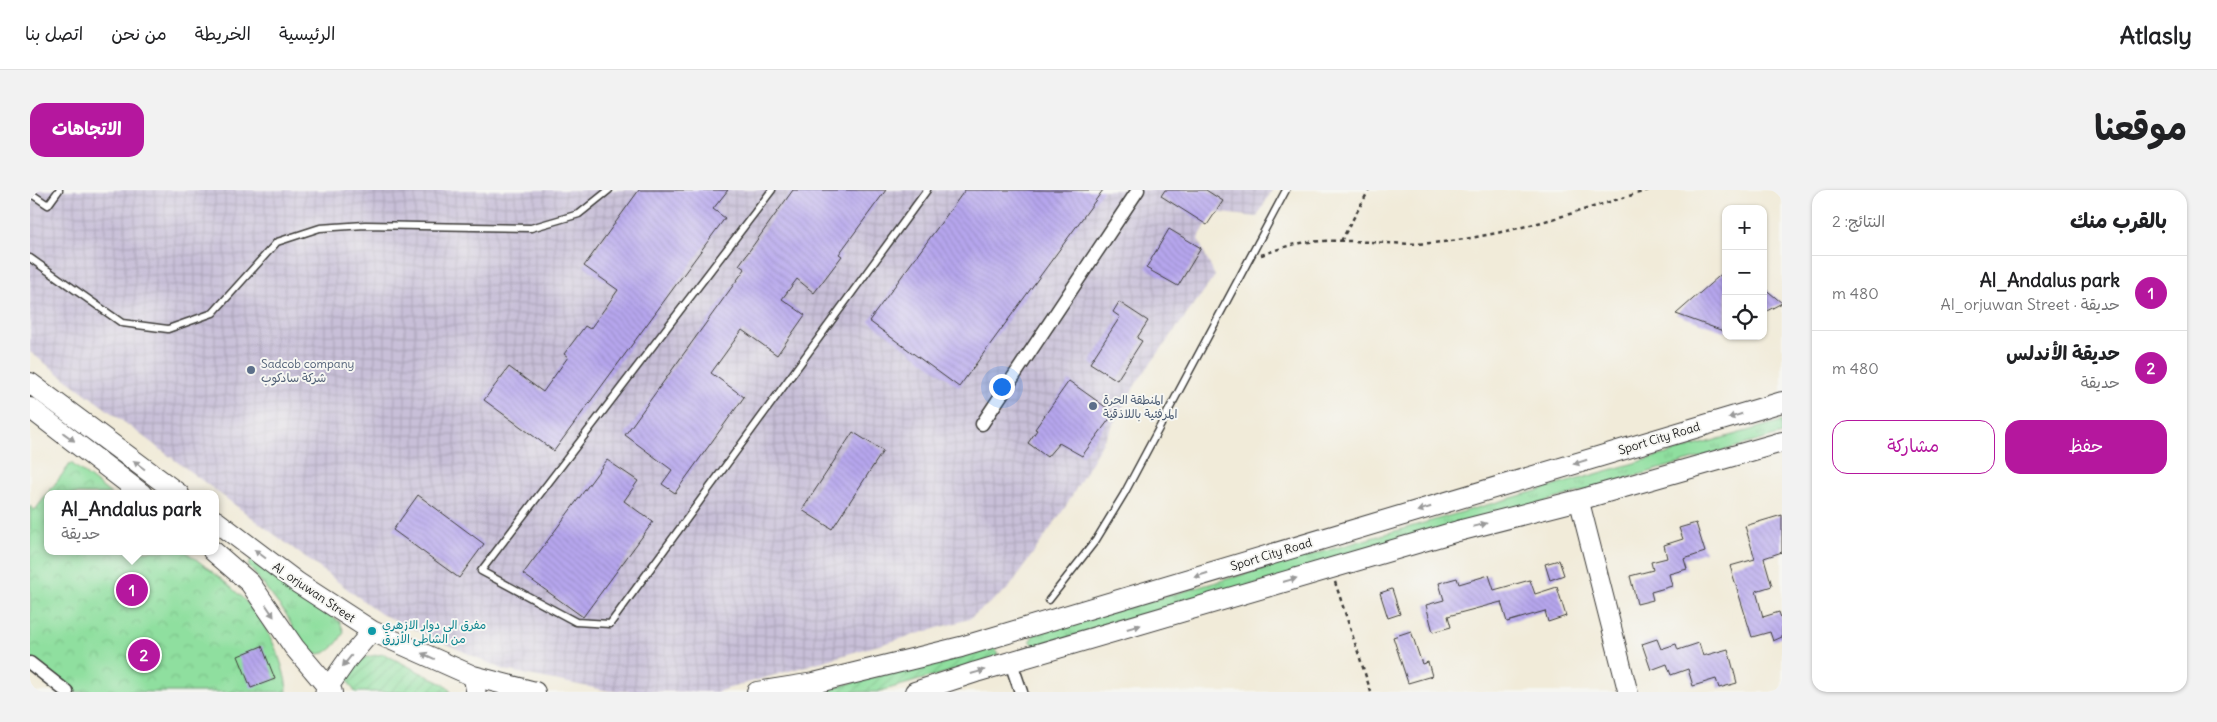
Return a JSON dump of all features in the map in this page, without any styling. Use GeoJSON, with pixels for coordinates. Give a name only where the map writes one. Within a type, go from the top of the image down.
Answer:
{"type":"FeatureCollection","features":[{"type":"Feature","properties":{"kind":"main road"},"geometry":{"type":"LineString","coordinates":[[30,383],[173,490]]}},
{"type":"Feature","properties":{"kind":"main road","name":"Sport City Road"},"geometry":{"type":"LineString","coordinates":[[757,692],[814,682],[961,647],[1782,402]]}},
{"type":"Feature","properties":{"kind":"main road"},"geometry":{"type":"LineString","coordinates":[[30,408],[137,490]]}},
{"type":"Feature","properties":{"kind":"main road"},"geometry":{"type":"LineString","coordinates":[[915,692],[1458,531],[1579,500],[1782,442]]}},
{"type":"Feature","properties":{"kind":"main road","name":"Al_orjuwan Street"},"geometry":{"type":"LineString","coordinates":[[219,524],[298,583],[372,631],[474,684]]}},
{"type":"Feature","properties":{"kind":"main road"},"geometry":{"type":"LineString","coordinates":[[218,555],[250,583],[294,647],[328,691]]}},
{"type":"Feature","properties":{"kind":"main road"},"geometry":{"type":"LineString","coordinates":[[474,684],[535,692]]}},
{"type":"Feature","properties":{"kind":"street"},"geometry":{"type":"LineString","coordinates":[[982,424],[1138,190]]}},
{"type":"Feature","properties":{"kind":"street"},"geometry":{"type":"LineString","coordinates":[[1579,500],[1628,692]]}},
{"type":"Feature","properties":{"kind":"street"},"geometry":{"type":"LineString","coordinates":[[328,691],[372,631]]}},
{"type":"Feature","properties":{"kind":"street"},"geometry":{"type":"LineString","coordinates":[[30,663],[67,692]]}},
{"type":"Feature","properties":{"kind":"street"},"geometry":{"type":"LineString","coordinates":[[1011,663],[1022,692]]}},
{"type":"Feature","properties":{"kind":"lane"},"geometry":{"type":"LineString","coordinates":[[30,193],[48,205],[59,190]]}},
{"type":"Feature","properties":{"kind":"lane"},"geometry":{"type":"LineString","coordinates":[[30,258],[122,323],[168,329],[213,313],[277,242],[320,228],[365,225],[531,228],[579,214],[609,190]]}},
{"type":"Feature","properties":{"kind":"lane"},"geometry":{"type":"LineString","coordinates":[[772,190],[481,571],[576,622],[610,624],[927,190]]}},
{"type":"Feature","properties":{"kind":"lane"},"geometry":{"type":"LineString","coordinates":[[1049,600],[1096,540],[1124,494],[1286,190]]}},
{"type":"Feature","properties":{"kind":"path"},"geometry":{"type":"LineString","coordinates":[[1341,241],[1369,190]]}},
{"type":"Feature","properties":{"kind":"path"},"geometry":{"type":"LineString","coordinates":[[1248,259],[1301,243],[1341,241],[1439,243],[1487,237],[1569,215],[1649,190]]}},
{"type":"Feature","properties":{"kind":"path"},"geometry":{"type":"LineString","coordinates":[[1330,568],[1371,692]]}},
{"type":"Feature","properties":{"kind":"shaded area"},"geometry":{"type":"Polygon","coordinates":[[[30,190],[1272,190],[1257,217],[1213,212],[1198,239],[1215,276],[1137,382],[1066,506],[1009,588],[969,619],[716,692],[609,691],[504,670],[381,614],[219,493],[219,490],[215,490],[30,352],[30,190]]]}},
{"type":"Feature","properties":{"kind":"green space"},"geometry":{"type":"Polygon","coordinates":[[[1782,421],[1782,434],[1037,647],[1030,641],[1034,634],[1782,421]]]}},
{"type":"Feature","properties":{"kind":"green space"},"geometry":{"type":"Polygon","coordinates":[[[71,463],[106,490],[50,490],[71,463]]]}},
{"type":"Feature","properties":{"kind":"green space"},"geometry":{"type":"Polygon","coordinates":[[[44,498],[44,555],[190,555],[244,599],[257,615],[270,636],[280,659],[287,692],[63,692],[30,662],[30,506],[35,510],[44,498]]]}},
{"type":"Feature","properties":{"kind":"green space"},"geometry":{"type":"Polygon","coordinates":[[[253,558],[340,622],[344,632],[339,641],[329,651],[314,654],[300,642],[286,614],[248,565],[253,558]]]}},
{"type":"Feature","properties":{"kind":"green space"},"geometry":{"type":"Polygon","coordinates":[[[994,646],[998,654],[991,660],[877,692],[816,692],[994,646]]]}},
{"type":"Feature","properties":{"kind":"green space"},"geometry":{"type":"Polygon","coordinates":[[[384,654],[445,685],[451,692],[355,692],[347,680],[353,667],[365,658],[384,654]]]}},
{"type":"Feature","properties":{"kind":"building"},"geometry":{"type":"Polygon","coordinates":[[[639,190],[728,190],[713,209],[725,218],[554,451],[484,400],[509,367],[543,392],[568,357],[564,354],[585,326],[590,329],[618,290],[584,266],[639,190]]]}},
{"type":"Feature","properties":{"kind":"building"},"geometry":{"type":"Polygon","coordinates":[[[793,190],[886,190],[839,254],[842,256],[814,293],[797,279],[782,299],[805,315],[777,355],[742,330],[711,373],[744,397],[675,493],[662,484],[672,470],[625,435],[745,269],[739,265],[793,190]]]}},
{"type":"Feature","properties":{"kind":"building"},"geometry":{"type":"Polygon","coordinates":[[[965,190],[1103,190],[959,387],[869,321],[965,190]]]}},
{"type":"Feature","properties":{"kind":"building"},"geometry":{"type":"Polygon","coordinates":[[[1165,190],[1206,190],[1223,201],[1207,225],[1161,196],[1165,190]]]}},
{"type":"Feature","properties":{"kind":"building"},"geometry":{"type":"Polygon","coordinates":[[[1169,229],[1201,248],[1178,286],[1146,268],[1169,229]]]}},
{"type":"Feature","properties":{"kind":"building"},"geometry":{"type":"Polygon","coordinates":[[[1722,274],[1722,331],[1676,314],[1722,274]]]}},
{"type":"Feature","properties":{"kind":"building"},"geometry":{"type":"Polygon","coordinates":[[[1767,290],[1782,303],[1767,311],[1767,290]]]}},
{"type":"Feature","properties":{"kind":"building"},"geometry":{"type":"Polygon","coordinates":[[[1119,302],[1148,321],[1137,338],[1142,341],[1117,380],[1090,363],[1120,317],[1113,312],[1119,302]]]}},
{"type":"Feature","properties":{"kind":"building"},"geometry":{"type":"Polygon","coordinates":[[[1069,381],[1114,413],[1082,456],[1059,443],[1047,457],[1028,443],[1037,430],[1035,429],[1069,381]]]}},
{"type":"Feature","properties":{"kind":"building"},"geometry":{"type":"Polygon","coordinates":[[[853,432],[883,451],[832,529],[802,510],[853,432]]]}},
{"type":"Feature","properties":{"kind":"building"},"geometry":{"type":"Polygon","coordinates":[[[607,460],[638,481],[624,501],[653,522],[583,617],[523,574],[607,460]]]}},
{"type":"Feature","properties":{"kind":"building"},"geometry":{"type":"Polygon","coordinates":[[[418,495],[484,544],[459,578],[393,530],[418,495]]]}},
{"type":"Feature","properties":{"kind":"building"},"geometry":{"type":"Polygon","coordinates":[[[1782,515],[1782,552],[1764,558],[1772,586],[1756,591],[1763,617],[1779,612],[1782,622],[1782,637],[1773,641],[1770,632],[1752,637],[1730,566],[1755,559],[1745,526],[1782,515]]]}},
{"type":"Feature","properties":{"kind":"building"},"geometry":{"type":"Polygon","coordinates":[[[1696,523],[1705,552],[1684,559],[1687,569],[1669,574],[1672,586],[1651,592],[1653,600],[1637,604],[1630,576],[1653,570],[1651,562],[1667,558],[1664,545],[1683,539],[1679,528],[1696,523]]]}},
{"type":"Feature","properties":{"kind":"building"},"geometry":{"type":"Polygon","coordinates":[[[1559,560],[1564,575],[1550,580],[1545,564],[1559,560]]]}},
{"type":"Feature","properties":{"kind":"building"},"geometry":{"type":"Polygon","coordinates":[[[1489,575],[1494,590],[1530,580],[1535,594],[1557,587],[1566,616],[1548,622],[1545,611],[1507,622],[1501,602],[1448,616],[1451,627],[1433,632],[1426,605],[1444,600],[1439,583],[1457,578],[1459,584],[1489,575]]]}},
{"type":"Feature","properties":{"kind":"building"},"geometry":{"type":"Polygon","coordinates":[[[1392,589],[1400,614],[1388,618],[1380,593],[1392,589]]]}},
{"type":"Feature","properties":{"kind":"building"},"geometry":{"type":"Polygon","coordinates":[[[1411,631],[1422,664],[1428,662],[1432,676],[1408,683],[1393,637],[1411,631]]]}},
{"type":"Feature","properties":{"kind":"building"},"geometry":{"type":"Polygon","coordinates":[[[1657,639],[1661,649],[1676,644],[1678,650],[1699,643],[1703,656],[1728,649],[1737,683],[1719,688],[1716,679],[1693,686],[1688,669],[1671,675],[1667,664],[1651,670],[1642,644],[1657,639]]]}},
{"type":"Feature","properties":{"kind":"building"},"geometry":{"type":"Polygon","coordinates":[[[262,646],[275,679],[251,688],[238,656],[262,646]]]}},
{"type":"Feature","properties":{"kind":"place","name":"Sadcob company شركة سادكوب"},"geometry":{"type":"Point","coordinates":[251,370]}},
{"type":"Feature","properties":{"kind":"place","name":"المنطقة الحرة المرفئية باللاذقية"},"geometry":{"type":"Point","coordinates":[1093,406]}},
{"type":"Feature","properties":{"kind":"place","name":"Al_Andalus park"},"geometry":{"type":"Point","coordinates":[132,590]}},
{"type":"Feature","properties":{"kind":"place","name":"مفرق الى دوار الازهري من الشاطئ الأزرق"},"geometry":{"type":"Point","coordinates":[372,631]}},
{"type":"Feature","properties":{"kind":"place","name":"حديقة الأندلس"},"geometry":{"type":"Point","coordinates":[144,655]}}]}
